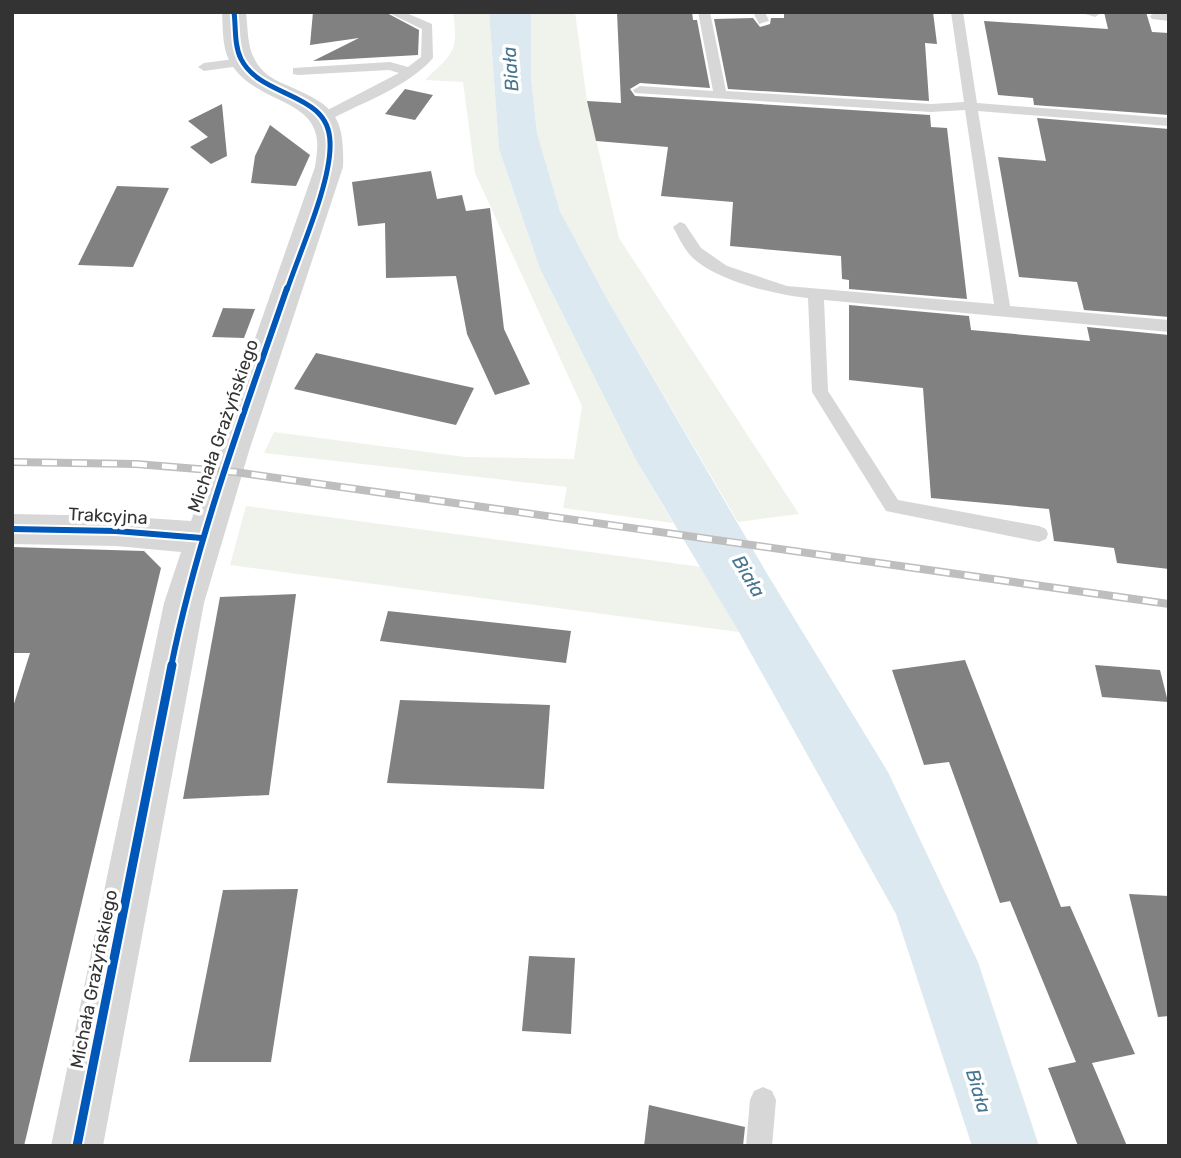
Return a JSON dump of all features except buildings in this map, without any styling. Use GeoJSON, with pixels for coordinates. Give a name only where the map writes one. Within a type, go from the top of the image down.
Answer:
{"type":"FeatureCollection","features":[{"type":"Feature","properties":{"kind":"street"},"geometry":{"type":"LineString","coordinates":[[234,12],[237,48],[242,62],[252,74],[301,100],[323,118]]}},
{"type":"Feature","properties":{"kind":"street","name":"Michała Grażyńskiego"},"geometry":{"type":"LineString","coordinates":[[77,1146],[184,603],[202,538],[329,167],[332,146],[330,129],[323,118]]}},
{"type":"Feature","properties":{"kind":"street","name":"Trakcyjna"},"geometry":{"type":"LineString","coordinates":[[12,529],[116,531],[202,538]]}},
{"type":"Feature","properties":{"kind":"lane"},"geometry":{"type":"LineString","coordinates":[[323,118],[348,103],[388,86],[427,58],[428,27],[393,12]]}},
{"type":"Feature","properties":{"kind":"lane"},"geometry":{"type":"LineString","coordinates":[[704,12],[720,95]]}},
{"type":"Feature","properties":{"kind":"lane"},"geometry":{"type":"LineString","coordinates":[[957,12],[1003,312]]}},
{"type":"Feature","properties":{"kind":"lane"},"geometry":{"type":"LineString","coordinates":[[1085,12],[1095,13]]}},
{"type":"Feature","properties":{"kind":"lane"},"geometry":{"type":"LineString","coordinates":[[204,67],[242,62]]}},
{"type":"Feature","properties":{"kind":"lane"},"geometry":{"type":"LineString","coordinates":[[298,71],[390,65],[410,72]]}},
{"type":"Feature","properties":{"kind":"lane"},"geometry":{"type":"LineString","coordinates":[[640,90],[930,108],[971,106],[1169,122]]}},
{"type":"Feature","properties":{"kind":"lane"},"geometry":{"type":"LineString","coordinates":[[680,227],[696,252],[722,271],[786,291],[1169,326]]}},
{"type":"Feature","properties":{"kind":"lane"},"geometry":{"type":"LineString","coordinates":[[816,294],[820,392],[892,506],[1039,534]]}},
{"type":"Feature","properties":{"kind":"lane"},"geometry":{"type":"LineString","coordinates":[[759,1146],[763,1100]]}},
{"type":"Feature","properties":{"kind":"shaded area"},"geometry":{"type":"Polygon","coordinates":[[[453,12],[489,12],[499,149],[540,269],[636,460],[673,523],[563,508],[567,487],[264,453],[274,432],[465,457],[574,459],[582,406],[475,173],[463,82],[425,80],[452,51],[455,36],[453,12]]]}},
{"type":"Feature","properties":{"kind":"shaded area"},"geometry":{"type":"Polygon","coordinates":[[[531,12],[575,12],[587,101],[619,238],[799,514],[738,522],[606,297],[560,211],[537,133],[531,77],[531,12]]]}},
{"type":"Feature","properties":{"kind":"shaded area"},"geometry":{"type":"Polygon","coordinates":[[[246,506],[702,567],[739,632],[230,565],[246,506]]]}},
{"type":"Feature","properties":{"kind":"water","name":"Biała"},"geometry":{"type":"Polygon","coordinates":[[[489,12],[531,12],[531,77],[537,133],[560,211],[606,297],[766,572],[888,772],[978,962],[1039,1146],[972,1146],[896,914],[739,632],[636,460],[540,269],[499,149],[489,12]]]}},
{"type":"Feature","properties":{"kind":"railway"},"geometry":{"type":"LineString","coordinates":[[12,462],[136,464],[235,472],[1169,604]]}},
{"type":"Feature","properties":{"kind":"cycle path"},"geometry":{"type":"LineString","coordinates":[[77,1146],[184,603],[231,451],[329,167],[331,139],[325,121],[314,108],[267,86],[253,76],[240,55],[234,12]]}},
{"type":"Feature","properties":{"kind":"cycle path"},"geometry":{"type":"LineString","coordinates":[[12,529],[116,531],[202,538]]}}]}
